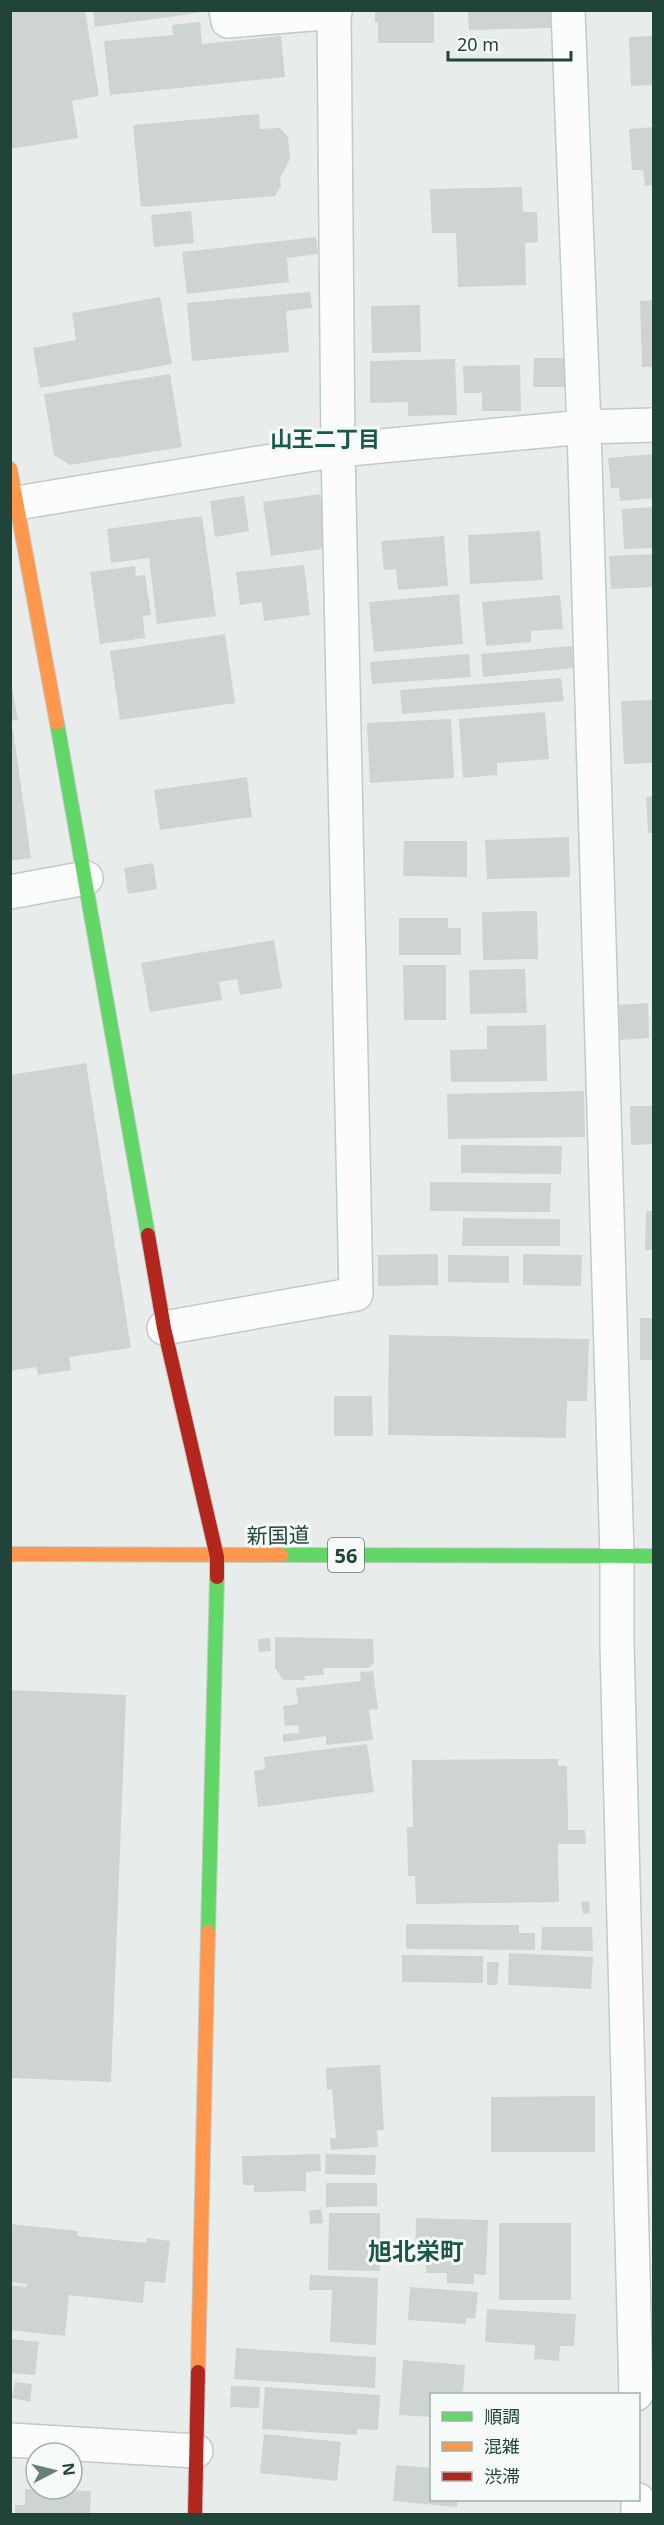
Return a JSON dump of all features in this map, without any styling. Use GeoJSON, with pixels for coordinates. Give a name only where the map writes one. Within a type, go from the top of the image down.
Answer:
{"type":"FeatureCollection","features":[{"type":"Feature","properties":{"kind":"street"},"geometry":{"type":"LineString","coordinates":[[164,1328],[356,1294],[338,450],[334,11],[228,21],[226,10]]}},
{"type":"Feature","properties":{"kind":"street"},"geometry":{"type":"LineString","coordinates":[[568,10],[584,427],[617,1556],[617,1645],[636,2393]]}},
{"type":"Feature","properties":{"kind":"street"},"geometry":{"type":"LineString","coordinates":[[17,503],[338,450],[584,427],[654,425]]}},
{"type":"Feature","properties":{"kind":"street"},"geometry":{"type":"LineString","coordinates":[[10,469],[86,878],[164,1328],[217,1557],[195,2514]]}},
{"type":"Feature","properties":{"kind":"street"},"geometry":{"type":"LineString","coordinates":[[10,892],[86,878]]}},
{"type":"Feature","properties":{"kind":"street","name":"新国道"},"geometry":{"type":"LineString","coordinates":[[10,1554],[217,1557],[654,1556]]}},
{"type":"Feature","properties":{"kind":"street"},"geometry":{"type":"LineString","coordinates":[[10,2440],[196,2451]]}},
{"type":"Feature","properties":{"kind":"building"},"geometry":{"type":"Polygon","coordinates":[[[85,10],[99,96],[72,101],[78,138],[10,149],[10,11],[85,10]]]}},
{"type":"Feature","properties":{"kind":"building"},"geometry":{"type":"Polygon","coordinates":[[[93,10],[198,10],[198,13],[95,27],[93,10]]]}},
{"type":"Feature","properties":{"kind":"building"},"geometry":{"type":"Polygon","coordinates":[[[375,10],[434,10],[434,43],[378,43],[378,22],[375,22],[375,10]]]}},
{"type":"Feature","properties":{"kind":"building"},"geometry":{"type":"Polygon","coordinates":[[[468,10],[550,10],[551,28],[469,30],[468,10]]]}},
{"type":"Feature","properties":{"kind":"building"},"geometry":{"type":"Polygon","coordinates":[[[200,22],[202,44],[281,36],[285,77],[110,95],[104,41],[173,35],[172,25],[200,22]]]}},
{"type":"Feature","properties":{"kind":"building"},"geometry":{"type":"Polygon","coordinates":[[[654,36],[654,85],[631,86],[629,37],[654,36]]]}},
{"type":"Feature","properties":{"kind":"building"},"geometry":{"type":"Polygon","coordinates":[[[259,114],[260,129],[280,128],[288,137],[290,159],[280,178],[281,186],[275,196],[141,207],[133,125],[259,114]]]}},
{"type":"Feature","properties":{"kind":"building"},"geometry":{"type":"Polygon","coordinates":[[[654,127],[654,185],[645,186],[643,170],[632,170],[629,129],[654,127]]]}},
{"type":"Feature","properties":{"kind":"building"},"geometry":{"type":"Polygon","coordinates":[[[522,187],[523,212],[537,212],[538,242],[525,243],[526,285],[458,287],[456,233],[432,233],[430,189],[522,187]]]}},
{"type":"Feature","properties":{"kind":"building"},"geometry":{"type":"Polygon","coordinates":[[[191,211],[194,243],[154,247],[151,215],[191,211]]]}},
{"type":"Feature","properties":{"kind":"building"},"geometry":{"type":"Polygon","coordinates":[[[316,237],[318,254],[287,258],[289,282],[187,294],[182,252],[316,237]]]}},
{"type":"Feature","properties":{"kind":"building"},"geometry":{"type":"Polygon","coordinates":[[[310,292],[312,308],[286,311],[289,352],[192,361],[187,303],[310,292]]]}},
{"type":"Feature","properties":{"kind":"building"},"geometry":{"type":"Polygon","coordinates":[[[160,297],[172,364],[40,388],[33,348],[76,340],[72,313],[160,297]]]}},
{"type":"Feature","properties":{"kind":"building"},"geometry":{"type":"Polygon","coordinates":[[[654,300],[654,367],[642,367],[640,301],[654,300]]]}},
{"type":"Feature","properties":{"kind":"building"},"geometry":{"type":"Polygon","coordinates":[[[420,305],[421,352],[372,353],[371,306],[420,305]]]}},
{"type":"Feature","properties":{"kind":"building"},"geometry":{"type":"Polygon","coordinates":[[[534,358],[567,358],[567,387],[533,387],[534,358]]]}},
{"type":"Feature","properties":{"kind":"building"},"geometry":{"type":"Polygon","coordinates":[[[455,359],[457,415],[408,416],[408,402],[370,403],[370,361],[455,359]]]}},
{"type":"Feature","properties":{"kind":"building"},"geometry":{"type":"Polygon","coordinates":[[[520,365],[521,411],[482,411],[482,393],[464,393],[463,366],[520,365]]]}},
{"type":"Feature","properties":{"kind":"building"},"geometry":{"type":"Polygon","coordinates":[[[170,374],[182,447],[70,465],[54,455],[44,394],[170,374]]]}},
{"type":"Feature","properties":{"kind":"building"},"geometry":{"type":"Polygon","coordinates":[[[654,454],[654,498],[620,501],[619,488],[611,488],[608,458],[654,454]]]}},
{"type":"Feature","properties":{"kind":"building"},"geometry":{"type":"Polygon","coordinates":[[[320,494],[328,548],[271,556],[263,502],[320,494]]]}},
{"type":"Feature","properties":{"kind":"building"},"geometry":{"type":"Polygon","coordinates":[[[244,496],[249,531],[215,537],[210,501],[244,496]]]}},
{"type":"Feature","properties":{"kind":"building"},"geometry":{"type":"Polygon","coordinates":[[[654,507],[654,548],[624,549],[622,509],[654,507]]]}},
{"type":"Feature","properties":{"kind":"building"},"geometry":{"type":"Polygon","coordinates":[[[202,516],[216,616],[157,624],[149,558],[111,563],[107,529],[202,516]]]}},
{"type":"Feature","properties":{"kind":"building"},"geometry":{"type":"Polygon","coordinates":[[[540,531],[543,580],[470,584],[468,535],[540,531]]]}},
{"type":"Feature","properties":{"kind":"building"},"geometry":{"type":"Polygon","coordinates":[[[444,536],[448,586],[398,590],[396,569],[384,570],[381,541],[444,536]]]}},
{"type":"Feature","properties":{"kind":"building"},"geometry":{"type":"Polygon","coordinates":[[[654,554],[654,587],[611,589],[609,556],[654,554]]]}},
{"type":"Feature","properties":{"kind":"building"},"geometry":{"type":"Polygon","coordinates":[[[304,565],[310,615],[264,621],[262,602],[240,605],[236,572],[304,565]]]}},
{"type":"Feature","properties":{"kind":"building"},"geometry":{"type":"Polygon","coordinates":[[[135,566],[136,576],[145,575],[151,615],[143,616],[145,638],[100,644],[90,572],[135,566]]]}},
{"type":"Feature","properties":{"kind":"building"},"geometry":{"type":"Polygon","coordinates":[[[459,594],[463,644],[374,652],[369,602],[459,594]]]}},
{"type":"Feature","properties":{"kind":"building"},"geometry":{"type":"Polygon","coordinates":[[[560,595],[563,629],[531,631],[531,642],[486,646],[482,602],[560,595]]]}},
{"type":"Feature","properties":{"kind":"building"},"geometry":{"type":"Polygon","coordinates":[[[225,634],[235,703],[120,720],[110,651],[225,634]]]}},
{"type":"Feature","properties":{"kind":"building"},"geometry":{"type":"Polygon","coordinates":[[[572,646],[574,668],[483,677],[481,654],[572,646]]]}},
{"type":"Feature","properties":{"kind":"building"},"geometry":{"type":"Polygon","coordinates":[[[469,654],[471,677],[372,684],[370,662],[469,654]]]}},
{"type":"Feature","properties":{"kind":"building"},"geometry":{"type":"Polygon","coordinates":[[[10,677],[18,720],[10,721],[10,677]]]}},
{"type":"Feature","properties":{"kind":"building"},"geometry":{"type":"Polygon","coordinates":[[[561,678],[564,701],[402,714],[400,690],[561,678]]]}},
{"type":"Feature","properties":{"kind":"building"},"geometry":{"type":"Polygon","coordinates":[[[654,700],[654,763],[624,764],[621,701],[654,700]]]}},
{"type":"Feature","properties":{"kind":"building"},"geometry":{"type":"Polygon","coordinates":[[[545,712],[549,759],[497,763],[497,775],[463,778],[459,719],[545,712]]]}},
{"type":"Feature","properties":{"kind":"building"},"geometry":{"type":"Polygon","coordinates":[[[451,719],[454,778],[370,783],[367,723],[451,719]]]}},
{"type":"Feature","properties":{"kind":"building"},"geometry":{"type":"Polygon","coordinates":[[[10,729],[13,729],[31,858],[10,861],[10,729]]]}},
{"type":"Feature","properties":{"kind":"building"},"geometry":{"type":"Polygon","coordinates":[[[247,777],[252,817],[160,830],[154,790],[247,777]]]}},
{"type":"Feature","properties":{"kind":"building"},"geometry":{"type":"Polygon","coordinates":[[[654,796],[654,833],[648,833],[646,797],[654,796]]]}},
{"type":"Feature","properties":{"kind":"building"},"geometry":{"type":"Polygon","coordinates":[[[569,837],[570,877],[487,879],[485,840],[569,837]]]}},
{"type":"Feature","properties":{"kind":"building"},"geometry":{"type":"Polygon","coordinates":[[[404,841],[467,841],[467,877],[403,876],[404,841]]]}},
{"type":"Feature","properties":{"kind":"building"},"geometry":{"type":"Polygon","coordinates":[[[153,863],[157,889],[128,894],[124,868],[153,863]]]}},
{"type":"Feature","properties":{"kind":"building"},"geometry":{"type":"Polygon","coordinates":[[[537,911],[538,959],[483,960],[482,912],[537,911]]]}},
{"type":"Feature","properties":{"kind":"building"},"geometry":{"type":"Polygon","coordinates":[[[399,918],[448,918],[448,928],[461,928],[461,955],[399,955],[399,918]]]}},
{"type":"Feature","properties":{"kind":"building"},"geometry":{"type":"Polygon","coordinates":[[[274,940],[282,988],[240,995],[237,979],[219,982],[222,1000],[150,1012],[141,963],[274,940]]]}},
{"type":"Feature","properties":{"kind":"building"},"geometry":{"type":"Polygon","coordinates":[[[403,965],[446,965],[446,1020],[404,1020],[403,965]]]}},
{"type":"Feature","properties":{"kind":"building"},"geometry":{"type":"Polygon","coordinates":[[[525,969],[527,1013],[470,1014],[469,970],[525,969]]]}},
{"type":"Feature","properties":{"kind":"building"},"geometry":{"type":"Polygon","coordinates":[[[648,1003],[649,1038],[620,1040],[619,1005],[648,1003]]]}},
{"type":"Feature","properties":{"kind":"building"},"geometry":{"type":"Polygon","coordinates":[[[546,1025],[547,1081],[451,1082],[450,1050],[487,1049],[487,1026],[546,1025]]]}},
{"type":"Feature","properties":{"kind":"building"},"geometry":{"type":"Polygon","coordinates":[[[86,1063],[131,1348],[69,1357],[71,1370],[38,1375],[36,1367],[10,1371],[10,1075],[86,1063]]]}},
{"type":"Feature","properties":{"kind":"building"},"geometry":{"type":"Polygon","coordinates":[[[584,1091],[585,1137],[448,1139],[447,1094],[584,1091]]]}},
{"type":"Feature","properties":{"kind":"building"},"geometry":{"type":"Polygon","coordinates":[[[630,1106],[654,1106],[654,1144],[631,1145],[630,1106]]]}},
{"type":"Feature","properties":{"kind":"building"},"geometry":{"type":"Polygon","coordinates":[[[461,1145],[562,1146],[561,1174],[461,1173],[461,1145]]]}},
{"type":"Feature","properties":{"kind":"building"},"geometry":{"type":"Polygon","coordinates":[[[430,1182],[551,1183],[550,1212],[430,1211],[430,1182]]]}},
{"type":"Feature","properties":{"kind":"building"},"geometry":{"type":"Polygon","coordinates":[[[646,1211],[654,1211],[654,1250],[645,1250],[646,1211]]]}},
{"type":"Feature","properties":{"kind":"building"},"geometry":{"type":"Polygon","coordinates":[[[463,1218],[560,1219],[560,1246],[462,1246],[463,1218]]]}},
{"type":"Feature","properties":{"kind":"building"},"geometry":{"type":"Polygon","coordinates":[[[438,1254],[438,1285],[378,1286],[378,1255],[438,1254]]]}},
{"type":"Feature","properties":{"kind":"building"},"geometry":{"type":"Polygon","coordinates":[[[523,1254],[582,1255],[581,1286],[523,1285],[523,1254]]]}},
{"type":"Feature","properties":{"kind":"building"},"geometry":{"type":"Polygon","coordinates":[[[448,1255],[509,1256],[509,1283],[448,1282],[448,1255]]]}},
{"type":"Feature","properties":{"kind":"building"},"geometry":{"type":"Polygon","coordinates":[[[640,1318],[654,1318],[654,1360],[640,1360],[640,1318]]]}},
{"type":"Feature","properties":{"kind":"building"},"geometry":{"type":"Polygon","coordinates":[[[389,1335],[589,1339],[587,1401],[567,1401],[566,1438],[388,1435],[389,1335]]]}},
{"type":"Feature","properties":{"kind":"building"},"geometry":{"type":"Polygon","coordinates":[[[334,1396],[372,1396],[373,1436],[334,1436],[334,1396]]]}},
{"type":"Feature","properties":{"kind":"building"},"geometry":{"type":"Polygon","coordinates":[[[275,1637],[373,1639],[374,1663],[368,1668],[323,1668],[324,1675],[304,1676],[305,1680],[283,1680],[275,1668],[275,1637]]]}},
{"type":"Feature","properties":{"kind":"building"},"geometry":{"type":"Polygon","coordinates":[[[270,1638],[271,1651],[259,1652],[258,1639],[270,1638]]]}},
{"type":"Feature","properties":{"kind":"building"},"geometry":{"type":"Polygon","coordinates":[[[373,1671],[378,1709],[369,1710],[373,1740],[326,1745],[326,1736],[283,1742],[283,1734],[299,1733],[298,1725],[285,1726],[283,1706],[298,1704],[296,1688],[361,1681],[360,1672],[373,1671]]]}},
{"type":"Feature","properties":{"kind":"building"},"geometry":{"type":"Polygon","coordinates":[[[10,1690],[126,1695],[111,2082],[10,2078],[10,1690]]]}},
{"type":"Feature","properties":{"kind":"building"},"geometry":{"type":"Polygon","coordinates":[[[367,1744],[374,1792],[258,1807],[254,1771],[265,1769],[264,1757],[367,1744]]]}},
{"type":"Feature","properties":{"kind":"building"},"geometry":{"type":"Polygon","coordinates":[[[558,1759],[558,1766],[567,1766],[568,1830],[585,1830],[586,1844],[558,1844],[559,1902],[416,1904],[415,1876],[408,1876],[407,1827],[413,1827],[412,1760],[558,1759]]]}},
{"type":"Feature","properties":{"kind":"building"},"geometry":{"type":"Polygon","coordinates":[[[589,1901],[590,1913],[583,1914],[581,1902],[589,1901]]]}},
{"type":"Feature","properties":{"kind":"building"},"geometry":{"type":"Polygon","coordinates":[[[406,1924],[519,1925],[519,1933],[535,1933],[535,1950],[406,1949],[406,1924]]]}},
{"type":"Feature","properties":{"kind":"building"},"geometry":{"type":"Polygon","coordinates":[[[542,1927],[592,1927],[593,1951],[541,1950],[542,1927]]]}},
{"type":"Feature","properties":{"kind":"building"},"geometry":{"type":"Polygon","coordinates":[[[509,1953],[593,1957],[591,1989],[508,1985],[509,1953]]]}},
{"type":"Feature","properties":{"kind":"building"},"geometry":{"type":"Polygon","coordinates":[[[402,1955],[483,1956],[483,1983],[402,1982],[402,1955]]]}},
{"type":"Feature","properties":{"kind":"building"},"geometry":{"type":"Polygon","coordinates":[[[487,1962],[499,1962],[497,1985],[487,1985],[487,1962]]]}},
{"type":"Feature","properties":{"kind":"building"},"geometry":{"type":"Polygon","coordinates":[[[380,2065],[384,2130],[377,2130],[378,2147],[331,2150],[330,2138],[336,2138],[332,2089],[327,2090],[326,2068],[380,2065]]]}},
{"type":"Feature","properties":{"kind":"building"},"geometry":{"type":"Polygon","coordinates":[[[595,2096],[595,2152],[491,2152],[491,2097],[595,2096]]]}},
{"type":"Feature","properties":{"kind":"building"},"geometry":{"type":"Polygon","coordinates":[[[320,2154],[321,2171],[306,2172],[306,2191],[254,2192],[254,2185],[243,2185],[242,2156],[320,2154]]]}},
{"type":"Feature","properties":{"kind":"building"},"geometry":{"type":"Polygon","coordinates":[[[326,2154],[376,2155],[375,2175],[325,2174],[326,2154]]]}},
{"type":"Feature","properties":{"kind":"building"},"geometry":{"type":"Polygon","coordinates":[[[326,2183],[377,2183],[377,2206],[326,2207],[326,2183]]]}},
{"type":"Feature","properties":{"kind":"building"},"geometry":{"type":"Polygon","coordinates":[[[321,2209],[323,2223],[310,2224],[309,2211],[321,2209]]]}},
{"type":"Feature","properties":{"kind":"building"},"geometry":{"type":"Polygon","coordinates":[[[329,2213],[380,2213],[380,2271],[328,2270],[329,2213]]]}},
{"type":"Feature","properties":{"kind":"building"},"geometry":{"type":"Polygon","coordinates":[[[416,2218],[488,2220],[486,2275],[474,2274],[474,2284],[447,2283],[447,2273],[426,2273],[426,2258],[415,2258],[416,2218]]]}},
{"type":"Feature","properties":{"kind":"building"},"geometry":{"type":"Polygon","coordinates":[[[499,2223],[571,2223],[571,2300],[499,2300],[499,2223]]]}},
{"type":"Feature","properties":{"kind":"building"},"geometry":{"type":"Polygon","coordinates":[[[10,2224],[78,2231],[77,2236],[146,2243],[147,2238],[170,2241],[165,2283],[145,2281],[143,2303],[69,2295],[65,2336],[10,2330],[10,2285],[26,2287],[27,2284],[10,2282],[10,2224]]]}},
{"type":"Feature","properties":{"kind":"building"},"geometry":{"type":"Polygon","coordinates":[[[310,2275],[378,2278],[376,2345],[330,2342],[332,2290],[309,2290],[310,2275]]]}},
{"type":"Feature","properties":{"kind":"building"},"geometry":{"type":"Polygon","coordinates":[[[410,2287],[478,2292],[475,2319],[466,2318],[466,2324],[408,2320],[410,2287]]]}},
{"type":"Feature","properties":{"kind":"building"},"geometry":{"type":"Polygon","coordinates":[[[487,2309],[576,2314],[574,2346],[560,2346],[559,2361],[534,2359],[535,2345],[485,2342],[487,2309]]]}},
{"type":"Feature","properties":{"kind":"building"},"geometry":{"type":"Polygon","coordinates":[[[10,2339],[39,2342],[35,2375],[10,2373],[10,2339]]]}},
{"type":"Feature","properties":{"kind":"building"},"geometry":{"type":"Polygon","coordinates":[[[236,2348],[376,2357],[375,2388],[234,2379],[236,2348]]]}},
{"type":"Feature","properties":{"kind":"building"},"geometry":{"type":"Polygon","coordinates":[[[403,2360],[465,2365],[463,2393],[430,2393],[430,2417],[399,2415],[403,2360]]]}},
{"type":"Feature","properties":{"kind":"building"},"geometry":{"type":"Polygon","coordinates":[[[15,2382],[32,2384],[30,2402],[12,2398],[15,2382]]]}},
{"type":"Feature","properties":{"kind":"building"},"geometry":{"type":"Polygon","coordinates":[[[231,2386],[260,2387],[259,2408],[230,2407],[231,2386]]]}},
{"type":"Feature","properties":{"kind":"building"},"geometry":{"type":"Polygon","coordinates":[[[265,2387],[380,2395],[378,2430],[357,2429],[357,2435],[262,2429],[265,2387]]]}},
{"type":"Feature","properties":{"kind":"building"},"geometry":{"type":"Polygon","coordinates":[[[264,2434],[341,2442],[337,2481],[260,2473],[264,2434]]]}},
{"type":"Feature","properties":{"kind":"building"},"geometry":{"type":"Polygon","coordinates":[[[396,2465],[430,2468],[430,2501],[458,2501],[457,2507],[393,2501],[396,2465]]]}},
{"type":"Feature","properties":{"kind":"building"},"geometry":{"type":"Polygon","coordinates":[[[84,2491],[91,2491],[90,2514],[15,2514],[15,2505],[25,2505],[25,2501],[84,2501],[84,2491]]]}},
{"type":"Feature","properties":{"kind":"traffic: fast"},"geometry":{"type":"LineString","coordinates":[[57,723],[148,1235]]}},
{"type":"Feature","properties":{"kind":"traffic: fast"},"geometry":{"type":"LineString","coordinates":[[281,1555],[654,1556]]}},
{"type":"Feature","properties":{"kind":"traffic: fast"},"geometry":{"type":"LineString","coordinates":[[208,1932],[217,1577]]}},
{"type":"Feature","properties":{"kind":"traffic: slow"},"geometry":{"type":"LineString","coordinates":[[10,469],[57,723]]}},
{"type":"Feature","properties":{"kind":"traffic: slow"},"geometry":{"type":"LineString","coordinates":[[10,1554],[281,1555]]}},
{"type":"Feature","properties":{"kind":"traffic: slow"},"geometry":{"type":"LineString","coordinates":[[198,2372],[208,1932]]}},
{"type":"Feature","properties":{"kind":"traffic: jam"},"geometry":{"type":"LineString","coordinates":[[148,1235],[164,1328],[217,1557],[217,1577]]}},
{"type":"Feature","properties":{"kind":"traffic: jam"},"geometry":{"type":"LineString","coordinates":[[195,2514],[198,2372]]}},
{"type":"Feature","properties":{"kind":"district","name":"山王二丁目"},"geometry":{"type":"Point","coordinates":[325,438]}},
{"type":"Feature","properties":{"kind":"district","name":"旭北栄町"},"geometry":{"type":"Point","coordinates":[416,2250]}}]}
